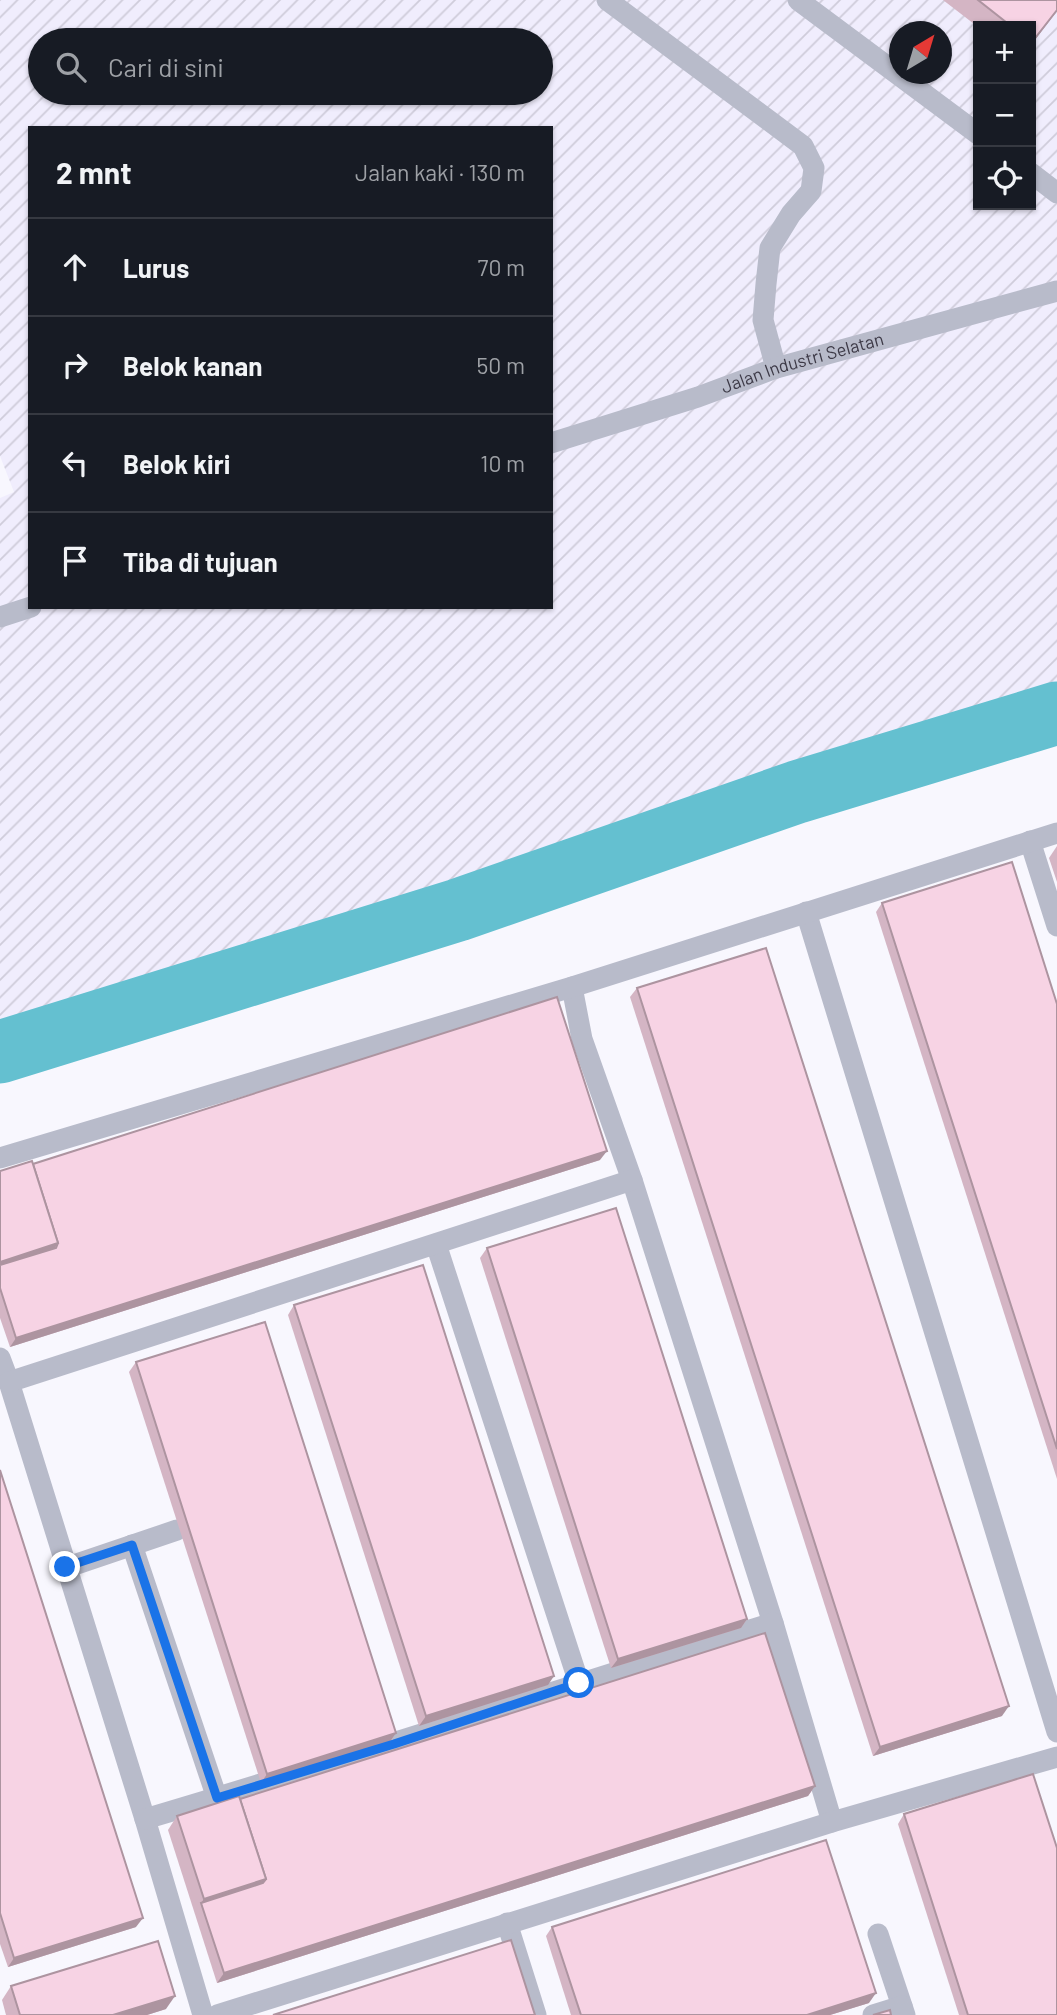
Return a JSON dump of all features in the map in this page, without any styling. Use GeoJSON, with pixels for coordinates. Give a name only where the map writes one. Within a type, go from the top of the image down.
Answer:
{"type":"FeatureCollection","features":[{"type":"Feature","properties":{"kind":"street"},"geometry":{"type":"LineString","coordinates":[[607,0],[803,146],[814,167],[811,191],[791,214],[770,248],[763,320],[776,368]]}},
{"type":"Feature","properties":{"kind":"street"},"geometry":{"type":"LineString","coordinates":[[797,0],[973,130]]}},
{"type":"Feature","properties":{"kind":"street"},"geometry":{"type":"LineString","coordinates":[[1036,177],[1057,192]]}},
{"type":"Feature","properties":{"kind":"street","name":"Jalan Industri Selatan"},"geometry":{"type":"LineString","coordinates":[[553,442],[698,397],[776,368],[1057,291]]}},
{"type":"Feature","properties":{"kind":"street"},"geometry":{"type":"LineString","coordinates":[[0,617],[28,608]]}},
{"type":"Feature","properties":{"kind":"street"},"geometry":{"type":"LineString","coordinates":[[0,1158],[572,987],[1057,833]]}},
{"type":"Feature","properties":{"kind":"street"},"geometry":{"type":"LineString","coordinates":[[1030,841],[1057,926]]}},
{"type":"Feature","properties":{"kind":"street"},"geometry":{"type":"LineString","coordinates":[[806,912],[1057,1732]]}},
{"type":"Feature","properties":{"kind":"street"},"geometry":{"type":"LineString","coordinates":[[572,987],[582,1039],[632,1180],[773,1623],[832,1822]]}},
{"type":"Feature","properties":{"kind":"street"},"geometry":{"type":"LineString","coordinates":[[9,1382],[255,1310],[436,1244],[632,1180]]}},
{"type":"Feature","properties":{"kind":"street"},"geometry":{"type":"LineString","coordinates":[[436,1244],[579,1683]]}},
{"type":"Feature","properties":{"kind":"street"},"geometry":{"type":"LineString","coordinates":[[0,1358],[145,1819],[203,2015]]}},
{"type":"Feature","properties":{"kind":"street"},"geometry":{"type":"LineString","coordinates":[[65,1567],[177,1530]]}},
{"type":"Feature","properties":{"kind":"street"},"geometry":{"type":"LineString","coordinates":[[132,1545],[217,1798]]}},
{"type":"Feature","properties":{"kind":"street"},"geometry":{"type":"LineString","coordinates":[[145,1819],[394,1744],[773,1623]]}},
{"type":"Feature","properties":{"kind":"street"},"geometry":{"type":"LineString","coordinates":[[386,1718],[394,1744]]}},
{"type":"Feature","properties":{"kind":"street"},"geometry":{"type":"LineString","coordinates":[[217,2015],[832,1822],[1057,1757]]}},
{"type":"Feature","properties":{"kind":"street"},"geometry":{"type":"LineString","coordinates":[[507,1923],[536,2015]]}},
{"type":"Feature","properties":{"kind":"street"},"geometry":{"type":"LineString","coordinates":[[873,2015],[903,2010],[878,1934]]}},
{"type":"Feature","properties":{"kind":"shaded area"},"geometry":{"type":"Polygon","coordinates":[[[0,0],[1057,0],[1057,717],[0,1052],[0,498],[14,492],[0,456],[0,0]]]}},
{"type":"Feature","properties":{"kind":"building"},"geometry":{"type":"Polygon","coordinates":[[[978,0],[1057,0],[1057,10],[1036,37],[1036,21],[1005,21],[978,0]]]}},
{"type":"Feature","properties":{"kind":"building"},"geometry":{"type":"Polygon","coordinates":[[[1012,862],[1057,1004],[1057,1449],[882,903],[1012,862]]]}},
{"type":"Feature","properties":{"kind":"building"},"geometry":{"type":"Polygon","coordinates":[[[766,948],[1009,1706],[880,1747],[637,988],[766,948]]]}},
{"type":"Feature","properties":{"kind":"building"},"geometry":{"type":"Polygon","coordinates":[[[557,997],[607,1151],[16,1338],[0,1288],[0,1265],[56,1248],[58,1243],[33,1164],[557,997]]]}},
{"type":"Feature","properties":{"kind":"building"},"geometry":{"type":"Polygon","coordinates":[[[32,1161],[58,1243],[0,1262],[0,1171],[32,1161]]]}},
{"type":"Feature","properties":{"kind":"building"},"geometry":{"type":"Polygon","coordinates":[[[616,1208],[747,1619],[618,1659],[487,1248],[616,1208]]]}},
{"type":"Feature","properties":{"kind":"building"},"geometry":{"type":"Polygon","coordinates":[[[423,1265],[554,1676],[426,1716],[294,1305],[423,1265]]]}},
{"type":"Feature","properties":{"kind":"building"},"geometry":{"type":"Polygon","coordinates":[[[265,1322],[396,1733],[267,1774],[136,1362],[265,1322]]]}},
{"type":"Feature","properties":{"kind":"building"},"geometry":{"type":"Polygon","coordinates":[[[0,1470],[143,1918],[14,1958],[0,1913],[0,1470]]]}},
{"type":"Feature","properties":{"kind":"building"},"geometry":{"type":"Polygon","coordinates":[[[765,1633],[815,1786],[224,1973],[201,1903],[263,1883],[266,1879],[240,1799],[765,1633]]]}},
{"type":"Feature","properties":{"kind":"building"},"geometry":{"type":"Polygon","coordinates":[[[1033,1774],[1057,1848],[1057,2015],[968,2015],[904,1814],[1033,1774]]]}},
{"type":"Feature","properties":{"kind":"building"},"geometry":{"type":"Polygon","coordinates":[[[239,1796],[266,1879],[204,1899],[177,1816],[239,1796]]]}},
{"type":"Feature","properties":{"kind":"building"},"geometry":{"type":"Polygon","coordinates":[[[826,1840],[876,1993],[807,2015],[581,2015],[552,1927],[826,1840]]]}},
{"type":"Feature","properties":{"kind":"building"},"geometry":{"type":"Polygon","coordinates":[[[511,1940],[535,2015],[273,2015],[511,1940]]]}},
{"type":"Feature","properties":{"kind":"building"},"geometry":{"type":"Polygon","coordinates":[[[158,1941],[175,1996],[113,2015],[20,2015],[11,1986],[158,1941]]]}},
{"type":"Feature","properties":{"kind":"building"},"geometry":{"type":"Polygon","coordinates":[[[890,2010],[891,2015],[873,2015],[890,2010]]]}},
{"type":"Feature","properties":{"kind":"waterway"},"geometry":{"type":"LineString","coordinates":[[0,1052],[458,910],[797,792],[1057,713]]}},
{"type":"Feature","properties":{"kind":"route"},"geometry":{"type":"LineString","coordinates":[[65,1567],[132,1545],[217,1798],[394,1744],[579,1683]]}}]}
